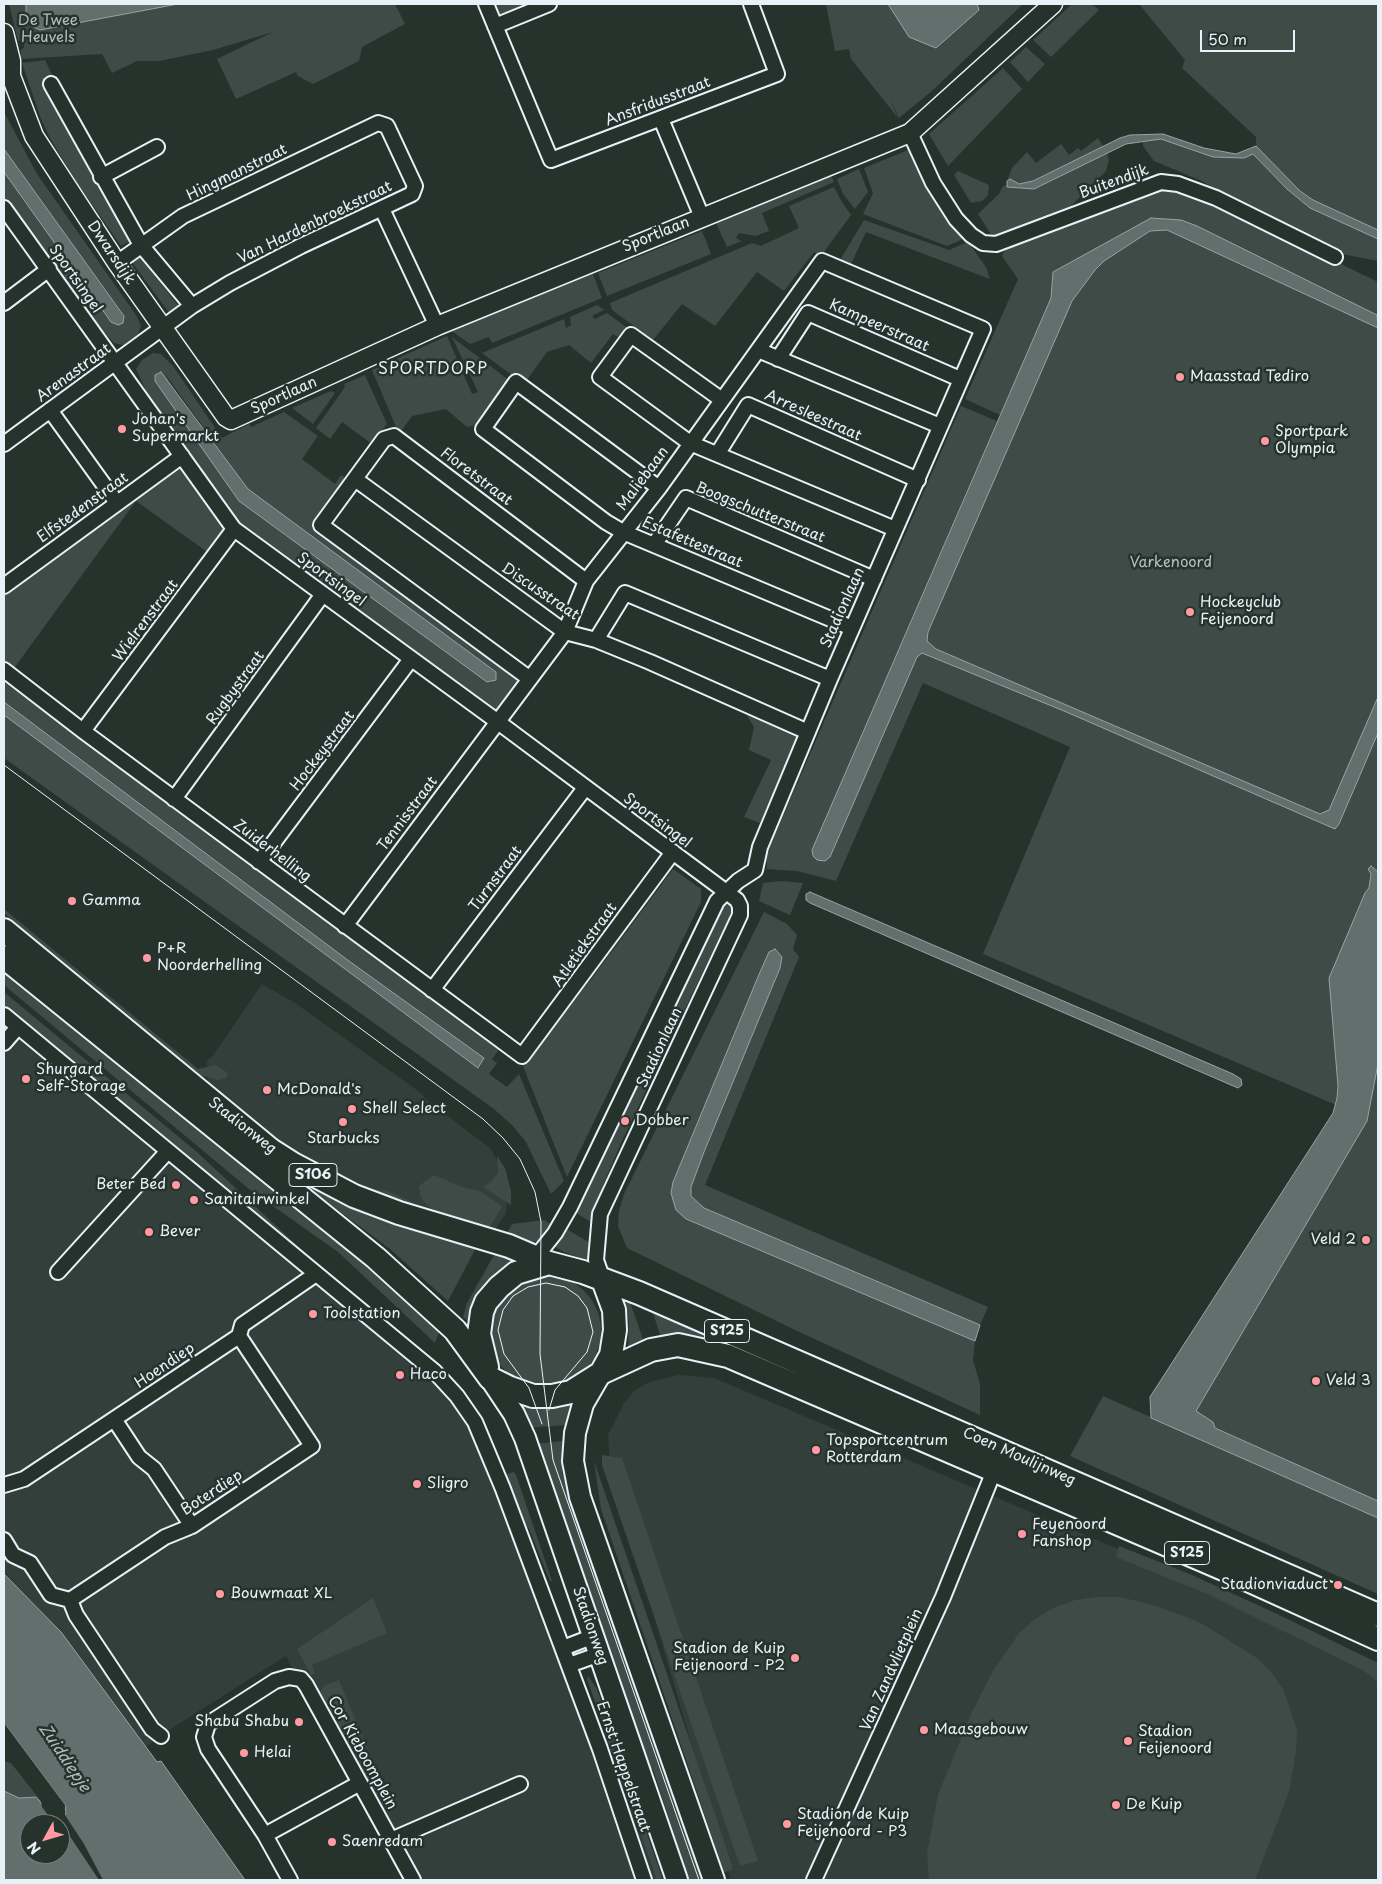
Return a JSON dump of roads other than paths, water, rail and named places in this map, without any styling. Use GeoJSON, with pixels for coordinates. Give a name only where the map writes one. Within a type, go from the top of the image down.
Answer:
{"type":"FeatureCollection","features":[{"type":"Feature","properties":{"kind":"main road","name":"Stadionweg"},"geometry":{"type":"LineString","coordinates":[[4,930],[186,1082],[271,1150],[293,1164],[354,1196],[399,1214],[537,1256],[603,1280]]}},
{"type":"Feature","properties":{"kind":"main road","name":"Stadionweg"},"geometry":{"type":"LineString","coordinates":[[4,957],[376,1258],[455,1330],[490,1378],[514,1414],[525,1438],[677,1880]]}},
{"type":"Feature","properties":{"kind":"main road","name":"Stadionweg"},"geometry":{"type":"LineString","coordinates":[[537,1256],[499,1287],[486,1302],[482,1312],[479,1334],[490,1378],[510,1388],[533,1396],[545,1397],[571,1392],[601,1373]]}},
{"type":"Feature","properties":{"kind":"main road"},"geometry":{"type":"LineString","coordinates":[[603,1280],[614,1310],[615,1330],[611,1355],[583,1404],[575,1433],[573,1461],[580,1497],[714,1880]]}},
{"type":"Feature","properties":{"kind":"main road","name":"Coen Moulijnweg"},"geometry":{"type":"LineString","coordinates":[[603,1280],[888,1400],[1378,1615]]}},
{"type":"Feature","properties":{"kind":"main road","name":"Coen Moulijnweg"},"geometry":{"type":"LineString","coordinates":[[601,1373],[661,1348],[678,1345],[709,1350],[728,1356],[1219,1567],[1378,1639]]}},
{"type":"Feature","properties":{"kind":"street"},"geometry":{"type":"LineString","coordinates":[[486,4],[495,26],[550,4]]}},
{"type":"Feature","properties":{"kind":"street","name":"Ansfridusstraat"},"geometry":{"type":"LineString","coordinates":[[495,26],[551,160],[661,120],[777,74],[751,4]]}},
{"type":"Feature","properties":{"kind":"street","name":"Sportlaan"},"geometry":{"type":"LineString","coordinates":[[228,420],[437,326],[910,133],[1053,4]]}},
{"type":"Feature","properties":{"kind":"street","name":"Dwarsdijk"},"geometry":{"type":"LineString","coordinates":[[4,33],[11,61],[7,72],[34,136],[117,263],[228,420]]}},
{"type":"Feature","properties":{"kind":"street"},"geometry":{"type":"LineString","coordinates":[[52,84],[101,177],[141,245],[192,306]]}},
{"type":"Feature","properties":{"kind":"street"},"geometry":{"type":"LineString","coordinates":[[661,120],[702,217]]}},
{"type":"Feature","properties":{"kind":"street","name":"Hingmanstraat"},"geometry":{"type":"LineString","coordinates":[[117,263],[183,216],[378,124]]}},
{"type":"Feature","properties":{"kind":"street","name":"Van Hardenbroekstraat"},"geometry":{"type":"LineString","coordinates":[[163,328],[192,306],[230,283],[302,246],[412,194],[415,186],[387,126],[378,124]]}},
{"type":"Feature","properties":{"kind":"street","name":"Buitendijk"},"geometry":{"type":"LineString","coordinates":[[910,133],[933,183],[956,219],[971,235],[983,243],[996,244],[1161,182],[1178,184],[1216,198],[1336,257]]}},
{"type":"Feature","properties":{"kind":"street"},"geometry":{"type":"LineString","coordinates":[[101,177],[157,147]]}},
{"type":"Feature","properties":{"kind":"street","name":"Sportsingel"},"geometry":{"type":"LineString","coordinates":[[4,208],[234,529],[498,722],[731,897]]}},
{"type":"Feature","properties":{"kind":"street"},"geometry":{"type":"LineString","coordinates":[[382,209],[437,326]]}},
{"type":"Feature","properties":{"kind":"street","name":"Stadionlaan"},"geometry":{"type":"LineString","coordinates":[[537,1256],[561,1222],[580,1186],[717,901],[731,897],[755,870],[760,847],[830,679],[983,329],[822,261]]}},
{"type":"Feature","properties":{"kind":"street","name":"Maliebaan"},"geometry":{"type":"LineString","coordinates":[[498,722],[565,632],[586,580],[659,488],[822,261]]}},
{"type":"Feature","properties":{"kind":"street"},"geometry":{"type":"LineString","coordinates":[[4,303],[49,270]]}},
{"type":"Feature","properties":{"kind":"street","name":"Kampeerstraat"},"geometry":{"type":"LineString","coordinates":[[778,359],[808,312],[960,379]]}},
{"type":"Feature","properties":{"kind":"street","name":"Arenastraat"},"geometry":{"type":"LineString","coordinates":[[4,444],[163,328]]}},
{"type":"Feature","properties":{"kind":"street"},"geometry":{"type":"LineString","coordinates":[[722,400],[631,335],[600,377],[690,443],[718,453],[896,529]]}},
{"type":"Feature","properties":{"kind":"street"},"geometry":{"type":"LineString","coordinates":[[758,350],[940,426]]}},
{"type":"Feature","properties":{"kind":"street","name":"Estafettestraat"},"geometry":{"type":"LineString","coordinates":[[659,488],[516,382],[482,429],[606,522],[623,532],[852,628]]}},
{"type":"Feature","properties":{"kind":"street","name":"Arresleestraat"},"geometry":{"type":"LineString","coordinates":[[718,453],[748,405],[918,480]]}},
{"type":"Feature","properties":{"kind":"street"},"geometry":{"type":"LineString","coordinates":[[50,410],[117,503]]}},
{"type":"Feature","properties":{"kind":"street","name":"Floretstraat"},"geometry":{"type":"LineString","coordinates":[[355,479],[384,439],[394,436],[586,580]]}},
{"type":"Feature","properties":{"kind":"street","name":"Elfstedenstraat"},"geometry":{"type":"LineString","coordinates":[[4,586],[182,456]]}},
{"type":"Feature","properties":{"kind":"street"},"geometry":{"type":"LineString","coordinates":[[355,479],[321,525],[530,679]]}},
{"type":"Feature","properties":{"kind":"street","name":"Discusstraat"},"geometry":{"type":"LineString","coordinates":[[355,479],[565,632],[596,640],[808,732]]}},
{"type":"Feature","properties":{"kind":"street","name":"Boogschutterstraat"},"geometry":{"type":"LineString","coordinates":[[654,545],[686,498],[874,579]]}},
{"type":"Feature","properties":{"kind":"street","name":"Wielrenstraat"},"geometry":{"type":"LineString","coordinates":[[83,731],[234,529]]}},
{"type":"Feature","properties":{"kind":"street"},"geometry":{"type":"LineString","coordinates":[[596,640],[625,593],[830,679]]}},
{"type":"Feature","properties":{"kind":"street","name":"Rugbystraat"},"geometry":{"type":"LineString","coordinates":[[174,799],[323,594]]}},
{"type":"Feature","properties":{"kind":"street","name":"Hockeystraat"},"geometry":{"type":"LineString","coordinates":[[259,862],[412,659]]}},
{"type":"Feature","properties":{"kind":"street","name":"Zuiderhelling"},"geometry":{"type":"LineString","coordinates":[[4,670],[174,799],[522,1056]]}},
{"type":"Feature","properties":{"kind":"street","name":"Tennisstraat"},"geometry":{"type":"LineString","coordinates":[[345,926],[498,722]]}},
{"type":"Feature","properties":{"kind":"street","name":"Turnstraat"},"geometry":{"type":"LineString","coordinates":[[432,990],[586,788]]}},
{"type":"Feature","properties":{"kind":"street","name":"Atletiekstraat"},"geometry":{"type":"LineString","coordinates":[[522,1056],[673,852]]}},
{"type":"Feature","properties":{"kind":"street","name":"Stadionlaan"},"geometry":{"type":"LineString","coordinates":[[603,1280],[596,1260],[600,1214],[740,915],[740,906],[731,897]]}},
{"type":"Feature","properties":{"kind":"street"},"geometry":{"type":"LineString","coordinates":[[4,1015],[316,1274]]}},
{"type":"Feature","properties":{"kind":"street"},"geometry":{"type":"LineString","coordinates":[[4,1043],[18,1027]]}},
{"type":"Feature","properties":{"kind":"street"},"geometry":{"type":"LineString","coordinates":[[58,1272],[168,1151]]}},
{"type":"Feature","properties":{"kind":"street","name":"Hoendiep"},"geometry":{"type":"LineString","coordinates":[[4,1485],[24,1479],[239,1336],[242,1325],[316,1274]]}},
{"type":"Feature","properties":{"kind":"street","name":"Ernst Happelstraat"},"geometry":{"type":"LineString","coordinates":[[316,1274],[436,1372],[475,1422],[503,1488],[563,1648],[600,1749],[644,1880]]}},
{"type":"Feature","properties":{"kind":"street","name":"Boterdiep"},"geometry":{"type":"LineString","coordinates":[[70,1600],[164,1537],[192,1526],[312,1446],[239,1336]]}},
{"type":"Feature","properties":{"kind":"street"},"geometry":{"type":"LineString","coordinates":[[114,1419],[138,1458],[154,1469],[192,1526]]}},
{"type":"Feature","properties":{"kind":"street","name":"Van Zandvlietplein"},"geometry":{"type":"LineString","coordinates":[[814,1880],[943,1597],[994,1471]]}},
{"type":"Feature","properties":{"kind":"street"},"geometry":{"type":"LineString","coordinates":[[4,1540],[13,1555],[30,1563],[51,1595],[70,1600],[76,1615],[152,1729],[161,1736]]}},
{"type":"Feature","properties":{"kind":"street"},"geometry":{"type":"LineString","coordinates":[[563,1648],[597,1645]]}},
{"type":"Feature","properties":{"kind":"street"},"geometry":{"type":"LineString","coordinates":[[569,1665],[597,1645]]}},
{"type":"Feature","properties":{"kind":"street","name":"Cor Kieboomplein"},"geometry":{"type":"LineString","coordinates":[[265,1835],[205,1742],[205,1730],[208,1724],[276,1681],[289,1677],[301,1679],[413,1880]]}},
{"type":"Feature","properties":{"kind":"street"},"geometry":{"type":"LineString","coordinates":[[290,1880],[265,1835],[360,1783]]}},
{"type":"Feature","properties":{"kind":"street"},"geometry":{"type":"LineString","coordinates":[[392,1840],[520,1784]]}},
{"type":"Feature","properties":{"kind":"water"},"geometry":{"type":"Polygon","coordinates":[[[26,4],[178,4],[40,30],[31,26],[26,16],[26,4]]]}},
{"type":"Feature","properties":{"kind":"water"},"geometry":{"type":"Polygon","coordinates":[[[888,4],[977,4],[979,10],[936,48],[909,37],[888,4]]]}},
{"type":"Feature","properties":{"kind":"water"},"geometry":{"type":"Polygon","coordinates":[[[1163,134],[1204,148],[1236,154],[1256,146],[1300,191],[1313,200],[1378,230],[1378,239],[1310,208],[1287,189],[1253,154],[1244,158],[1213,157],[1161,139],[1126,144],[1034,189],[1007,187],[1007,181],[1010,179],[1019,184],[1033,181],[1120,138],[1130,135],[1163,134]]]}},
{"type":"Feature","properties":{"kind":"water"},"geometry":{"type":"Polygon","coordinates":[[[4,149],[124,316],[123,323],[118,325],[111,322],[4,172],[4,149]]]}},
{"type":"Feature","properties":{"kind":"water"},"geometry":{"type":"Polygon","coordinates":[[[1151,218],[1181,220],[1197,226],[1377,315],[1378,328],[1167,230],[1150,231],[1104,261],[1072,301],[928,632],[927,641],[936,649],[1320,814],[1329,810],[1378,697],[1378,733],[1339,824],[1335,829],[1064,711],[922,653],[917,657],[830,857],[825,861],[817,860],[813,856],[812,850],[1051,298],[1053,272],[1151,218]]]}},
{"type":"Feature","properties":{"kind":"water"},"geometry":{"type":"Polygon","coordinates":[[[161,372],[248,489],[496,672],[496,680],[487,682],[239,501],[155,381],[155,375],[161,372]]]}},
{"type":"Feature","properties":{"kind":"water"},"geometry":{"type":"Polygon","coordinates":[[[4,702],[349,961],[484,1058],[478,1068],[4,715],[4,702]]]}},
{"type":"Feature","properties":{"kind":"water"},"geometry":{"type":"Polygon","coordinates":[[[1371,866],[1378,872],[1378,1064],[1367,1121],[1196,1411],[1213,1422],[1215,1428],[1378,1501],[1378,1518],[1151,1418],[1150,1397],[1333,1113],[1338,1086],[1329,978],[1365,893],[1369,888],[1371,874],[1368,869],[1371,866]]]}},
{"type":"Feature","properties":{"kind":"water"},"geometry":{"type":"Polygon","coordinates":[[[810,892],[1233,1074],[1241,1079],[1242,1085],[1238,1088],[810,903],[806,900],[806,894],[810,892]]]}},
{"type":"Feature","properties":{"kind":"water"},"geometry":{"type":"Polygon","coordinates":[[[775,949],[782,957],[780,968],[704,1152],[691,1187],[691,1196],[704,1208],[980,1325],[975,1341],[686,1219],[676,1210],[671,1193],[673,1182],[760,972],[769,952],[775,949]]]}},
{"type":"Feature","properties":{"kind":"water","name":"Zuiddiepje"},"geometry":{"type":"Polygon","coordinates":[[[4,1574],[61,1632],[157,1762],[161,1761],[245,1880],[4,1880],[4,1791],[19,1798],[37,1797],[48,1814],[20,1814],[20,1864],[70,1864],[70,1814],[65,1814],[65,1805],[4,1723],[4,1574]]]}},
{"type":"Feature","properties":{"kind":"tram line"},"geometry":{"type":"LineString","coordinates":[[4,765],[483,1119],[503,1138],[520,1159],[535,1192],[541,1222],[540,1354],[553,1460],[699,1880]]}},
{"type":"Feature","properties":{"kind":"tram line"},"geometry":{"type":"LineString","coordinates":[[542,1424],[529,1388],[504,1354],[498,1330],[503,1310],[513,1296],[528,1287],[546,1283],[565,1287],[578,1296],[587,1308],[593,1332],[587,1352],[555,1390],[549,1410]]}},
{"type":"Feature","properties":{"kind":"place","name":"Maasstad Tediro"},"geometry":{"type":"Point","coordinates":[1180,377]}},
{"type":"Feature","properties":{"kind":"place","name":"Johan's Supermarkt"},"geometry":{"type":"Point","coordinates":[122,429]}},
{"type":"Feature","properties":{"kind":"place","name":"Sportpark Olympia"},"geometry":{"type":"Point","coordinates":[1265,441]}},
{"type":"Feature","properties":{"kind":"place","name":"Hockeyclub Feijenoord"},"geometry":{"type":"Point","coordinates":[1190,612]}},
{"type":"Feature","properties":{"kind":"place","name":"Gamma"},"geometry":{"type":"Point","coordinates":[72,901]}},
{"type":"Feature","properties":{"kind":"place","name":"P+R Noorderhelling"},"geometry":{"type":"Point","coordinates":[147,958]}},
{"type":"Feature","properties":{"kind":"place","name":"Shurgard Self-Storage"},"geometry":{"type":"Point","coordinates":[26,1079]}},
{"type":"Feature","properties":{"kind":"place","name":"McDonald's"},"geometry":{"type":"Point","coordinates":[267,1090]}},
{"type":"Feature","properties":{"kind":"place","name":"Shell Select"},"geometry":{"type":"Point","coordinates":[352,1109]}},
{"type":"Feature","properties":{"kind":"place","name":"Dobber"},"geometry":{"type":"Point","coordinates":[625,1121]}},
{"type":"Feature","properties":{"kind":"place","name":"Starbucks"},"geometry":{"type":"Point","coordinates":[343,1122]}},
{"type":"Feature","properties":{"kind":"place","name":"Beter Bed"},"geometry":{"type":"Point","coordinates":[176,1185]}},
{"type":"Feature","properties":{"kind":"place","name":"Sanitairwinkel"},"geometry":{"type":"Point","coordinates":[194,1200]}},
{"type":"Feature","properties":{"kind":"place","name":"Bever"},"geometry":{"type":"Point","coordinates":[149,1232]}},
{"type":"Feature","properties":{"kind":"place","name":"Veld 2"},"geometry":{"type":"Point","coordinates":[1366,1240]}},
{"type":"Feature","properties":{"kind":"place","name":"Toolstation"},"geometry":{"type":"Point","coordinates":[313,1314]}},
{"type":"Feature","properties":{"kind":"place","name":"Haco"},"geometry":{"type":"Point","coordinates":[400,1375]}},
{"type":"Feature","properties":{"kind":"place","name":"Veld 3"},"geometry":{"type":"Point","coordinates":[1316,1381]}},
{"type":"Feature","properties":{"kind":"place","name":"Topsportcentrum Rotterdam"},"geometry":{"type":"Point","coordinates":[816,1450]}},
{"type":"Feature","properties":{"kind":"place","name":"Sligro"},"geometry":{"type":"Point","coordinates":[417,1484]}},
{"type":"Feature","properties":{"kind":"place","name":"Feyenoord Fanshop"},"geometry":{"type":"Point","coordinates":[1022,1534]}},
{"type":"Feature","properties":{"kind":"place","name":"Stadionviaduct"},"geometry":{"type":"Point","coordinates":[1338,1585]}},
{"type":"Feature","properties":{"kind":"place","name":"Bouwmaat XL"},"geometry":{"type":"Point","coordinates":[220,1594]}},
{"type":"Feature","properties":{"kind":"place","name":"Stadion de Kuip Feijenoord - P2"},"geometry":{"type":"Point","coordinates":[795,1658]}},
{"type":"Feature","properties":{"kind":"place","name":"Shabu Shabu"},"geometry":{"type":"Point","coordinates":[299,1722]}},
{"type":"Feature","properties":{"kind":"place","name":"Maasgebouw"},"geometry":{"type":"Point","coordinates":[924,1730]}},
{"type":"Feature","properties":{"kind":"place","name":"Stadion Feijenoord"},"geometry":{"type":"Point","coordinates":[1128,1741]}},
{"type":"Feature","properties":{"kind":"place","name":"Helai"},"geometry":{"type":"Point","coordinates":[244,1753]}},
{"type":"Feature","properties":{"kind":"place","name":"De Kuip"},"geometry":{"type":"Point","coordinates":[1116,1805]}},
{"type":"Feature","properties":{"kind":"place","name":"Stadion de Kuip Feijenoord - P3"},"geometry":{"type":"Point","coordinates":[787,1824]}},
{"type":"Feature","properties":{"kind":"place","name":"Saenredam"},"geometry":{"type":"Point","coordinates":[332,1842]}},
{"type":"Feature","properties":{"kind":"district","name":"SPORTDORP"},"geometry":{"type":"Point","coordinates":[433,370]}},
{"type":"Feature","properties":{"kind":"park label","name":"De Twee Heuvels"},"geometry":{"type":"Point","coordinates":[48,30]}},
{"type":"Feature","properties":{"kind":"park label","name":"Varkenoord"},"geometry":{"type":"Point","coordinates":[1171,563]}}]}
